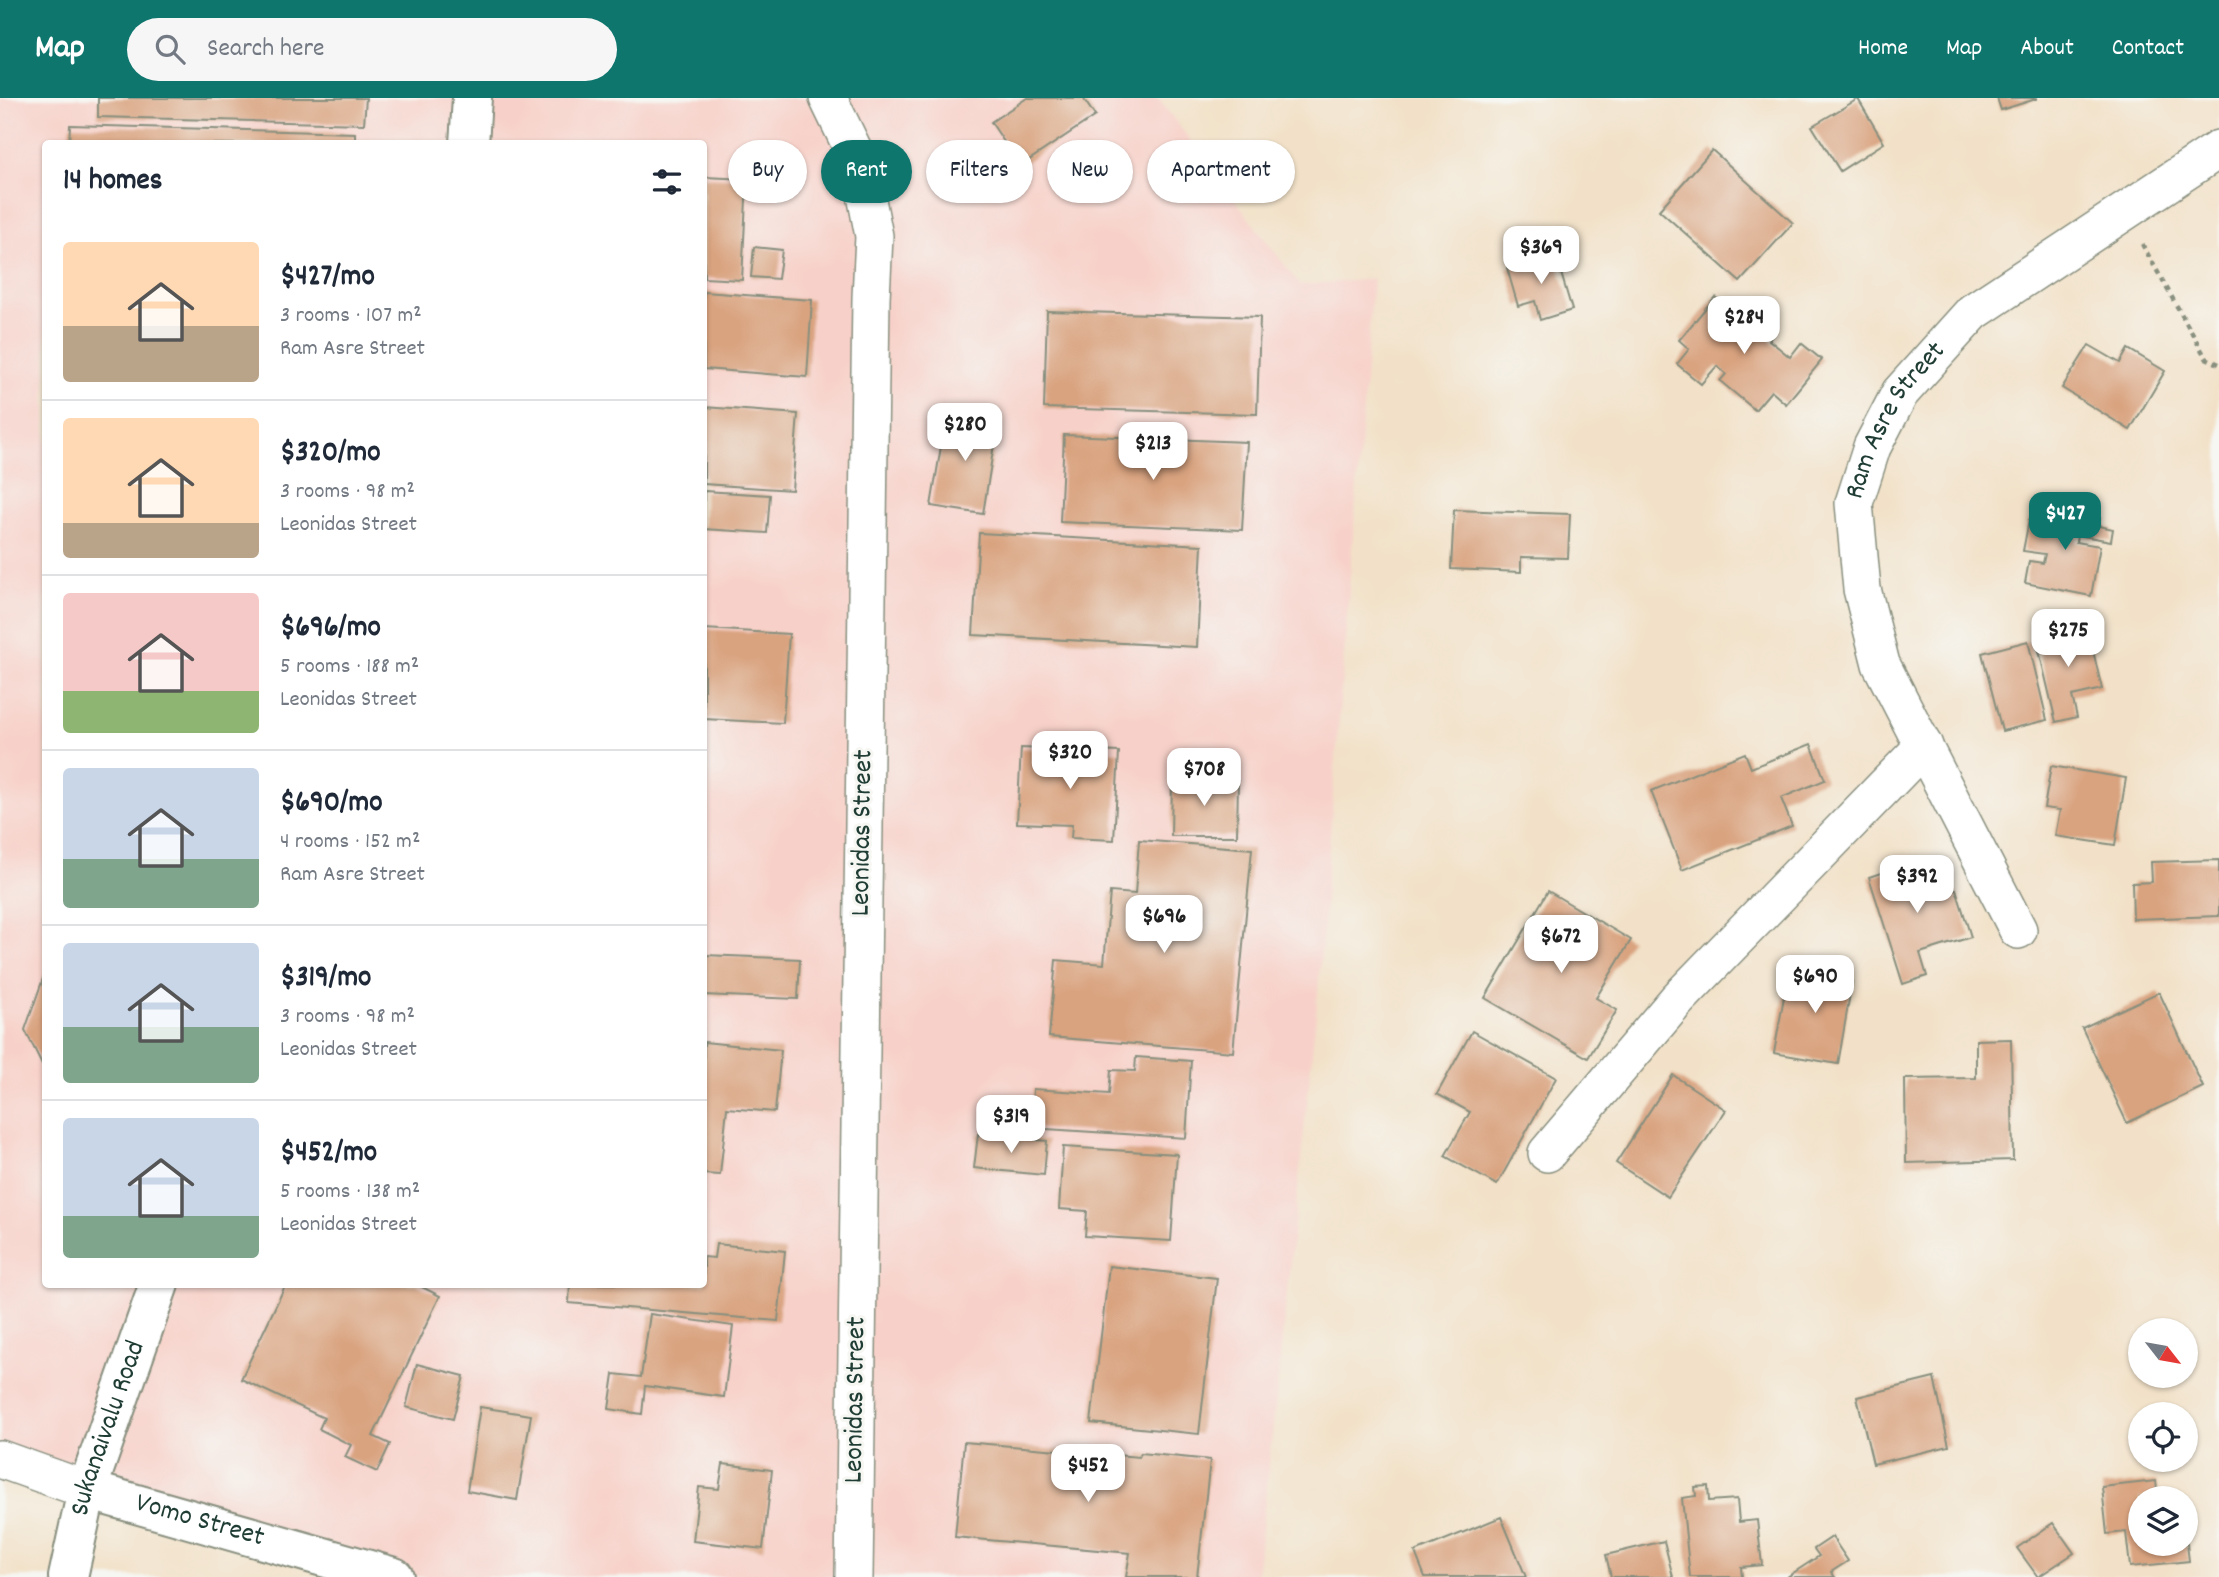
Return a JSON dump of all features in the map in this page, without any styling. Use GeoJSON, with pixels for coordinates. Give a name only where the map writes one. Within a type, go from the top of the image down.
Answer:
{"type":"FeatureCollection","features":[{"type":"Feature","properties":{"kind":"main road"},"geometry":{"type":"LineString","coordinates":[[469,140],[472,98]]}},
{"type":"Feature","properties":{"kind":"main road","name":"Sukanaivalu Road"},"geometry":{"type":"LineString","coordinates":[[68,1577],[87,1490],[158,1288]]}},
{"type":"Feature","properties":{"kind":"main road","name":"Vomo Street"},"geometry":{"type":"LineString","coordinates":[[87,1490],[394,1577]]}},
{"type":"Feature","properties":{"kind":"street","name":"Leonidas Street"},"geometry":{"type":"LineString","coordinates":[[828,98],[860,164],[874,236],[855,1577]]}},
{"type":"Feature","properties":{"kind":"street","name":"Ram Asre Street"},"geometry":{"type":"LineString","coordinates":[[2018,930],[1881,664],[1862,589],[1854,503],[1872,447],[1900,393],[1973,312],[2219,149]]}},
{"type":"Feature","properties":{"kind":"street"},"geometry":{"type":"LineString","coordinates":[[1547,1153],[1676,1000],[1924,746]]}},
{"type":"Feature","properties":{"kind":"street"},"geometry":{"type":"LineString","coordinates":[[0,1459],[87,1490]]}},
{"type":"Feature","properties":{"kind":"path"},"geometry":{"type":"LineString","coordinates":[[2124,212],[2206,358],[2219,364]]}},
{"type":"Feature","properties":{"kind":"shaded area"},"geometry":{"type":"Polygon","coordinates":[[[0,98],[1158,98],[1190,140],[1147,140],[1147,203],[1238,203],[1300,285],[1373,279],[1316,1017],[1257,1577],[413,1577],[87,1490],[0,1459],[0,98]]]}},
{"type":"Feature","properties":{"kind":"building"},"geometry":{"type":"Polygon","coordinates":[[[98,98],[366,98],[364,124],[98,117],[98,98]]]}},
{"type":"Feature","properties":{"kind":"building"},"geometry":{"type":"Polygon","coordinates":[[[1027,98],[1083,98],[1095,116],[1059,140],[1047,140],[1047,148],[1033,157],[1033,140],[1003,140],[991,122],[1027,98]]]}},
{"type":"Feature","properties":{"kind":"building"},"geometry":{"type":"Polygon","coordinates":[[[1997,98],[2036,98],[2036,99],[2001,110],[1997,98]]]}},
{"type":"Feature","properties":{"kind":"building"},"geometry":{"type":"Polygon","coordinates":[[[1858,99],[1884,143],[1840,171],[1812,126],[1858,99]]]}},
{"type":"Feature","properties":{"kind":"building"},"geometry":{"type":"Polygon","coordinates":[[[70,125],[355,133],[355,140],[69,140],[70,125]]]}},
{"type":"Feature","properties":{"kind":"building"},"geometry":{"type":"Polygon","coordinates":[[[1712,150],[1793,223],[1740,282],[1659,210],[1712,150]]]}},
{"type":"Feature","properties":{"kind":"building"},"geometry":{"type":"Polygon","coordinates":[[[707,177],[728,178],[728,203],[746,203],[742,280],[707,278],[707,177]]]}},
{"type":"Feature","properties":{"kind":"building"},"geometry":{"type":"Polygon","coordinates":[[[754,247],[782,250],[778,279],[751,277],[754,247]]]}},
{"type":"Feature","properties":{"kind":"building"},"geometry":{"type":"Polygon","coordinates":[[[1555,253],[1572,310],[1540,320],[1535,301],[1518,306],[1507,268],[1555,253]]]}},
{"type":"Feature","properties":{"kind":"building"},"geometry":{"type":"Polygon","coordinates":[[[707,292],[812,300],[807,377],[707,369],[707,292]]]}},
{"type":"Feature","properties":{"kind":"building"},"geometry":{"type":"Polygon","coordinates":[[[1715,297],[1738,316],[1745,308],[1774,333],[1769,340],[1790,357],[1801,343],[1822,360],[1786,404],[1771,391],[1755,410],[1720,381],[1726,374],[1717,366],[1701,384],[1677,364],[1689,349],[1679,340],[1715,297]]]}},
{"type":"Feature","properties":{"kind":"building"},"geometry":{"type":"Polygon","coordinates":[[[1047,311],[1260,317],[1257,414],[1044,408],[1047,311]]]}},
{"type":"Feature","properties":{"kind":"building"},"geometry":{"type":"Polygon","coordinates":[[[2089,345],[2120,363],[2128,349],[2165,371],[2130,430],[2062,388],[2089,345]]]}},
{"type":"Feature","properties":{"kind":"building"},"geometry":{"type":"Polygon","coordinates":[[[707,407],[798,414],[792,490],[707,484],[707,407]]]}},
{"type":"Feature","properties":{"kind":"building"},"geometry":{"type":"Polygon","coordinates":[[[947,411],[998,419],[983,514],[931,506],[947,411]]]}},
{"type":"Feature","properties":{"kind":"building"},"geometry":{"type":"Polygon","coordinates":[[[1064,435],[1247,442],[1242,530],[1060,522],[1064,435]]]}},
{"type":"Feature","properties":{"kind":"building"},"geometry":{"type":"Polygon","coordinates":[[[707,491],[770,495],[767,533],[707,529],[707,491]]]}},
{"type":"Feature","properties":{"kind":"building"},"geometry":{"type":"Polygon","coordinates":[[[2050,509],[2100,518],[2099,526],[2113,529],[2111,541],[2077,535],[2076,542],[2100,546],[2091,596],[2025,583],[2029,561],[2043,563],[2045,554],[2023,551],[2029,520],[2047,524],[2050,509]]]}},
{"type":"Feature","properties":{"kind":"building"},"geometry":{"type":"Polygon","coordinates":[[[1454,510],[1570,514],[1568,558],[1521,557],[1521,572],[1451,569],[1454,510]]]}},
{"type":"Feature","properties":{"kind":"building"},"geometry":{"type":"Polygon","coordinates":[[[979,533],[1202,545],[1197,647],[973,635],[979,533]]]}},
{"type":"Feature","properties":{"kind":"building"},"geometry":{"type":"Polygon","coordinates":[[[2087,625],[2102,689],[2072,696],[2077,717],[2056,722],[2036,638],[2087,625]]]}},
{"type":"Feature","properties":{"kind":"building"},"geometry":{"type":"Polygon","coordinates":[[[707,629],[789,634],[783,723],[707,719],[707,629]]]}},
{"type":"Feature","properties":{"kind":"building"},"geometry":{"type":"Polygon","coordinates":[[[2028,641],[2047,720],[2002,731],[1982,653],[2028,641]]]}},
{"type":"Feature","properties":{"kind":"building"},"geometry":{"type":"Polygon","coordinates":[[[1811,744],[1825,780],[1781,798],[1792,826],[1682,870],[1651,791],[1745,753],[1751,768],[1811,744]]]}},
{"type":"Feature","properties":{"kind":"building"},"geometry":{"type":"Polygon","coordinates":[[[1021,748],[1119,752],[1114,840],[1071,838],[1072,825],[1017,823],[1021,748]]]}},
{"type":"Feature","properties":{"kind":"building"},"geometry":{"type":"Polygon","coordinates":[[[2051,766],[2126,778],[2115,845],[2055,836],[2060,810],[2044,808],[2051,766]]]}},
{"type":"Feature","properties":{"kind":"building"},"geometry":{"type":"Polygon","coordinates":[[[1172,780],[1238,781],[1237,836],[1171,836],[1172,780]]]}},
{"type":"Feature","properties":{"kind":"building"},"geometry":{"type":"Polygon","coordinates":[[[1139,840],[1252,849],[1233,1052],[1049,1037],[1056,960],[1104,964],[1110,892],[1135,894],[1139,840]]]}},
{"type":"Feature","properties":{"kind":"building"},"geometry":{"type":"Polygon","coordinates":[[[1928,858],[1940,895],[1956,889],[1971,937],[1920,953],[1927,976],[1903,984],[1869,877],[1928,858]]]}},
{"type":"Feature","properties":{"kind":"building"},"geometry":{"type":"Polygon","coordinates":[[[2219,860],[2219,916],[2133,919],[2132,883],[2152,882],[2151,862],[2219,860]]]}},
{"type":"Feature","properties":{"kind":"building"},"geometry":{"type":"Polygon","coordinates":[[[1548,891],[1631,940],[1596,998],[1617,1010],[1588,1058],[1485,998],[1548,891]]]}},
{"type":"Feature","properties":{"kind":"building"},"geometry":{"type":"Polygon","coordinates":[[[707,955],[800,959],[798,999],[707,995],[707,955]]]}},
{"type":"Feature","properties":{"kind":"building"},"geometry":{"type":"Polygon","coordinates":[[[1807,961],[1846,968],[1843,981],[1852,982],[1838,1064],[1774,1053],[1785,991],[1801,994],[1807,961]]]}},
{"type":"Feature","properties":{"kind":"building"},"geometry":{"type":"Polygon","coordinates":[[[42,981],[42,1064],[25,1030],[42,981]]]}},
{"type":"Feature","properties":{"kind":"building"},"geometry":{"type":"Polygon","coordinates":[[[2159,992],[2203,1087],[2127,1123],[2082,1028],[2159,992]]]}},
{"type":"Feature","properties":{"kind":"building"},"geometry":{"type":"Polygon","coordinates":[[[1472,1031],[1556,1078],[1497,1185],[1445,1156],[1470,1112],[1437,1094],[1472,1031]]]}},
{"type":"Feature","properties":{"kind":"building"},"geometry":{"type":"Polygon","coordinates":[[[2011,1039],[2013,1160],[1906,1163],[1905,1079],[1976,1078],[1976,1040],[2011,1039]]]}},
{"type":"Feature","properties":{"kind":"building"},"geometry":{"type":"Polygon","coordinates":[[[707,1042],[781,1050],[775,1112],[727,1108],[720,1175],[707,1174],[707,1042]]]}},
{"type":"Feature","properties":{"kind":"building"},"geometry":{"type":"Polygon","coordinates":[[[1136,1057],[1191,1061],[1186,1138],[1031,1128],[1033,1089],[1109,1094],[1111,1070],[1135,1071],[1136,1057]]]}},
{"type":"Feature","properties":{"kind":"building"},"geometry":{"type":"Polygon","coordinates":[[[1673,1075],[1726,1110],[1668,1197],[1616,1163],[1673,1075]]]}},
{"type":"Feature","properties":{"kind":"building"},"geometry":{"type":"Polygon","coordinates":[[[978,1134],[1047,1141],[1044,1175],[974,1168],[978,1134]]]}},
{"type":"Feature","properties":{"kind":"building"},"geometry":{"type":"Polygon","coordinates":[[[1063,1147],[1177,1154],[1171,1241],[1085,1236],[1087,1211],[1059,1209],[1063,1147]]]}},
{"type":"Feature","properties":{"kind":"building"},"geometry":{"type":"Polygon","coordinates":[[[716,1244],[785,1251],[778,1321],[569,1303],[570,1288],[707,1288],[707,1257],[714,1258],[716,1244]]]}},
{"type":"Feature","properties":{"kind":"building"},"geometry":{"type":"Polygon","coordinates":[[[1109,1266],[1217,1278],[1199,1434],[1091,1423],[1109,1266]]]}},
{"type":"Feature","properties":{"kind":"building"},"geometry":{"type":"Polygon","coordinates":[[[284,1288],[424,1288],[440,1296],[373,1436],[390,1444],[377,1472],[345,1457],[351,1445],[319,1429],[324,1418],[241,1379],[284,1288]]]}},
{"type":"Feature","properties":{"kind":"building"},"geometry":{"type":"Polygon","coordinates":[[[650,1314],[733,1326],[724,1397],[645,1386],[642,1414],[609,1409],[614,1374],[641,1377],[650,1314]]]}},
{"type":"Feature","properties":{"kind":"building"},"geometry":{"type":"Polygon","coordinates":[[[417,1364],[464,1376],[453,1419],[406,1407],[417,1364]]]}},
{"type":"Feature","properties":{"kind":"building"},"geometry":{"type":"Polygon","coordinates":[[[1934,1378],[1949,1446],[1873,1464],[1857,1397],[1934,1378]]]}},
{"type":"Feature","properties":{"kind":"building"},"geometry":{"type":"Polygon","coordinates":[[[480,1407],[531,1415],[517,1500],[467,1491],[480,1407]]]}},
{"type":"Feature","properties":{"kind":"building"},"geometry":{"type":"Polygon","coordinates":[[[964,1442],[1139,1457],[1141,1453],[1210,1460],[1197,1577],[1126,1577],[1130,1553],[955,1537],[964,1442]]]}},
{"type":"Feature","properties":{"kind":"building"},"geometry":{"type":"Polygon","coordinates":[[[723,1464],[772,1470],[763,1549],[693,1541],[699,1487],[719,1489],[723,1464]]]}},
{"type":"Feature","properties":{"kind":"building"},"geometry":{"type":"Polygon","coordinates":[[[2156,1481],[2157,1486],[2128,1486],[2128,1550],[2126,1532],[2107,1534],[2102,1487],[2156,1481]]]}},
{"type":"Feature","properties":{"kind":"building"},"geometry":{"type":"Polygon","coordinates":[[[1708,1486],[1709,1501],[1737,1499],[1739,1522],[1757,1520],[1762,1565],[1741,1567],[1742,1577],[1690,1577],[1682,1498],[1696,1496],[1695,1487],[1708,1486]]]}},
{"type":"Feature","properties":{"kind":"building"},"geometry":{"type":"Polygon","coordinates":[[[1501,1517],[1526,1577],[1425,1577],[1415,1552],[1501,1517]]]}},
{"type":"Feature","properties":{"kind":"building"},"geometry":{"type":"Polygon","coordinates":[[[2053,1523],[2074,1553],[2038,1577],[2017,1548],[2053,1523]]]}},
{"type":"Feature","properties":{"kind":"building"},"geometry":{"type":"Polygon","coordinates":[[[1832,1537],[1848,1561],[1831,1572],[1835,1577],[1787,1577],[1819,1556],[1814,1549],[1832,1537]]]}},
{"type":"Feature","properties":{"kind":"building"},"geometry":{"type":"Polygon","coordinates":[[[1664,1541],[1673,1577],[1611,1577],[1606,1555],[1664,1541]]]}},
{"type":"Feature","properties":{"kind":"building"},"geometry":{"type":"Polygon","coordinates":[[[2129,1556],[2188,1556],[2189,1561],[2130,1567],[2129,1556]]]}}]}
